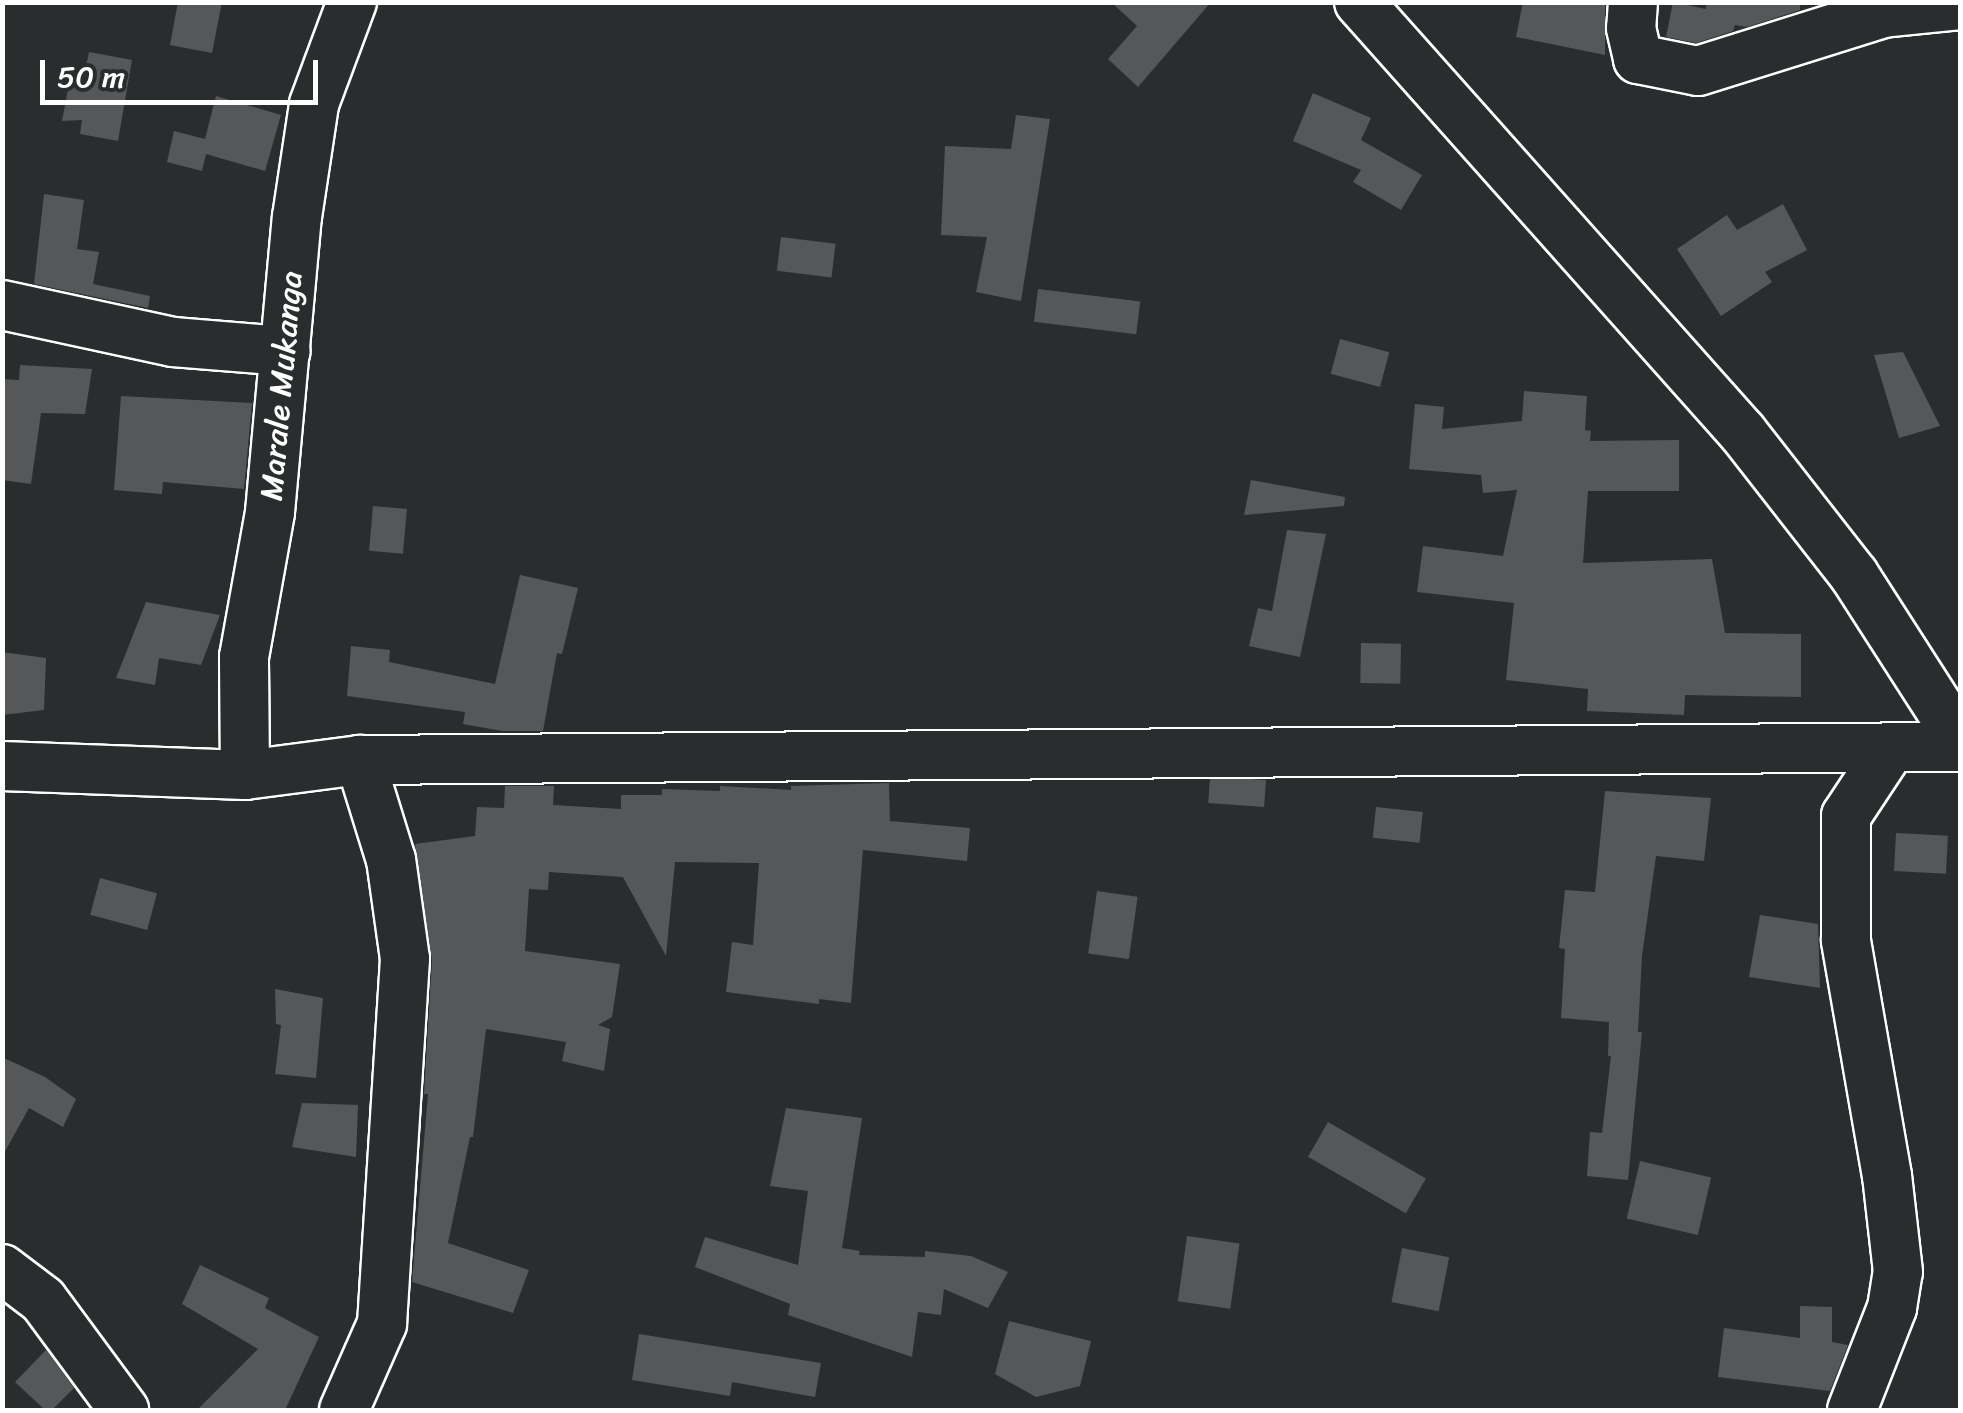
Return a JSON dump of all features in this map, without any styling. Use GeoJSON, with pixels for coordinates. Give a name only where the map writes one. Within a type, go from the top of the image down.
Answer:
{"type":"FeatureCollection","features":[{"type":"Feature","properties":{"kind":"street","name":"Marale Mukanga"},"geometry":{"type":"LineString","coordinates":[[245,776],[244,657],[270,512],[297,216],[314,104],[352,2]]}},
{"type":"Feature","properties":{"kind":"street"},"geometry":{"type":"LineString","coordinates":[[2,766],[245,776],[360,760],[1890,748],[1960,744],[1854,575],[1743,433],[1359,2]]}},
{"type":"Feature","properties":{"kind":"street"},"geometry":{"type":"LineString","coordinates":[[1634,2],[1630,28],[1638,59],[1698,71],[1882,13],[1960,5]]}},
{"type":"Feature","properties":{"kind":"street"},"geometry":{"type":"LineString","coordinates":[[2,304],[172,342],[286,351]]}},
{"type":"Feature","properties":{"kind":"street"},"geometry":{"type":"LineString","coordinates":[[1852,1410],[1892,1308],[1898,1272],[1887,1176],[1846,940],[1846,816],[1890,748]]}},
{"type":"Feature","properties":{"kind":"street"},"geometry":{"type":"LineString","coordinates":[[344,1410],[382,1324],[405,959],[390,860],[360,760]]}},
{"type":"Feature","properties":{"kind":"street"},"geometry":{"type":"LineString","coordinates":[[2,1268],[43,1300],[124,1410]]}},
{"type":"Feature","properties":{"kind":"building"},"geometry":{"type":"Polygon","coordinates":[[[178,2],[222,2],[212,53],[170,45],[178,2]]]}},
{"type":"Feature","properties":{"kind":"building"},"geometry":{"type":"Polygon","coordinates":[[[1111,2],[1211,2],[1138,87],[1108,59],[1137,26],[1111,2]]]}},
{"type":"Feature","properties":{"kind":"building"},"geometry":{"type":"Polygon","coordinates":[[[1523,2],[1605,2],[1605,55],[1516,37],[1523,2]]]}},
{"type":"Feature","properties":{"kind":"building"},"geometry":{"type":"Polygon","coordinates":[[[1673,2],[1706,9],[1706,2],[1800,2],[1800,10],[1747,27],[1735,25],[1733,31],[1696,43],[1666,37],[1673,2]]]}},
{"type":"Feature","properties":{"kind":"building"},"geometry":{"type":"Polygon","coordinates":[[[89,52],[132,60],[118,141],[80,134],[82,120],[62,121],[71,73],[84,75],[89,52]]]}},
{"type":"Feature","properties":{"kind":"building"},"geometry":{"type":"Polygon","coordinates":[[[1313,93],[1371,118],[1361,140],[1422,175],[1401,210],[1353,182],[1361,170],[1293,141],[1313,93]]]}},
{"type":"Feature","properties":{"kind":"building"},"geometry":{"type":"Polygon","coordinates":[[[216,96],[281,115],[265,171],[206,154],[202,171],[167,162],[174,131],[205,139],[216,96]]]}},
{"type":"Feature","properties":{"kind":"building"},"geometry":{"type":"Polygon","coordinates":[[[1016,115],[1050,119],[1021,301],[976,292],[987,237],[941,235],[945,146],[1011,149],[1016,115]]]}},
{"type":"Feature","properties":{"kind":"building"},"geometry":{"type":"Polygon","coordinates":[[[44,194],[84,200],[77,249],[99,252],[93,284],[150,296],[148,308],[34,284],[44,194]]]}},
{"type":"Feature","properties":{"kind":"building"},"geometry":{"type":"Polygon","coordinates":[[[1783,204],[1807,250],[1765,272],[1772,282],[1721,316],[1677,249],[1727,215],[1737,230],[1783,204]]]}},
{"type":"Feature","properties":{"kind":"building"},"geometry":{"type":"Polygon","coordinates":[[[781,237],[836,244],[831,277],[777,271],[781,237]]]}},
{"type":"Feature","properties":{"kind":"building"},"geometry":{"type":"Polygon","coordinates":[[[1038,289],[1140,302],[1136,334],[1034,322],[1038,289]]]}},
{"type":"Feature","properties":{"kind":"building"},"geometry":{"type":"Polygon","coordinates":[[[1340,339],[1389,352],[1380,387],[1331,374],[1340,339]]]}},
{"type":"Feature","properties":{"kind":"building"},"geometry":{"type":"Polygon","coordinates":[[[1903,352],[1940,426],[1899,438],[1874,355],[1903,352]]]}},
{"type":"Feature","properties":{"kind":"building"},"geometry":{"type":"Polygon","coordinates":[[[20,365],[92,369],[85,414],[41,413],[31,484],[2,480],[2,379],[19,380],[20,365]]]}},
{"type":"Feature","properties":{"kind":"building"},"geometry":{"type":"Polygon","coordinates":[[[1524,391],[1587,396],[1585,430],[1591,431],[1590,441],[1679,440],[1679,491],[1588,491],[1583,563],[1712,559],[1725,633],[1801,634],[1801,697],[1685,695],[1684,715],[1587,711],[1588,689],[1506,680],[1514,603],[1417,592],[1423,546],[1503,556],[1517,490],[1483,493],[1481,475],[1409,469],[1415,404],[1444,407],[1442,429],[1522,421],[1524,391]]]}},
{"type":"Feature","properties":{"kind":"building"},"geometry":{"type":"Polygon","coordinates":[[[121,396],[252,403],[244,489],[163,482],[162,494],[114,490],[121,396]]]}},
{"type":"Feature","properties":{"kind":"building"},"geometry":{"type":"Polygon","coordinates":[[[1251,480],[1345,497],[1344,506],[1244,515],[1251,480]]]}},
{"type":"Feature","properties":{"kind":"building"},"geometry":{"type":"Polygon","coordinates":[[[373,506],[407,509],[403,554],[369,551],[373,506]]]}},
{"type":"Feature","properties":{"kind":"building"},"geometry":{"type":"Polygon","coordinates":[[[1287,530],[1326,534],[1300,657],[1249,646],[1258,608],[1272,611],[1287,530]]]}},
{"type":"Feature","properties":{"kind":"building"},"geometry":{"type":"Polygon","coordinates":[[[520,575],[578,588],[562,654],[557,653],[543,731],[502,731],[463,724],[465,712],[347,696],[351,646],[390,650],[389,662],[495,684],[520,575]]]}},
{"type":"Feature","properties":{"kind":"building"},"geometry":{"type":"Polygon","coordinates":[[[146,602],[220,615],[201,665],[159,658],[155,685],[116,678],[146,602]]]}},
{"type":"Feature","properties":{"kind":"building"},"geometry":{"type":"Polygon","coordinates":[[[1361,643],[1401,644],[1400,684],[1360,683],[1361,643]]]}},
{"type":"Feature","properties":{"kind":"building"},"geometry":{"type":"Polygon","coordinates":[[[2,652],[46,658],[44,710],[2,715],[2,652]]]}},
{"type":"Feature","properties":{"kind":"building"},"geometry":{"type":"Polygon","coordinates":[[[1210,776],[1266,780],[1264,807],[1208,803],[1210,776]]]}},
{"type":"Feature","properties":{"kind":"building"},"geometry":{"type":"Polygon","coordinates":[[[889,783],[890,821],[970,828],[967,861],[863,850],[851,1003],[819,999],[819,1004],[726,992],[732,942],[753,945],[759,863],[675,862],[666,956],[623,877],[549,872],[548,890],[529,889],[525,951],[620,964],[612,1017],[598,1025],[610,1029],[604,1071],[562,1061],[566,1042],[486,1029],[473,1137],[448,1243],[529,1270],[513,1313],[412,1282],[428,1094],[424,1094],[432,961],[415,844],[475,836],[477,807],[504,808],[505,786],[554,786],[553,805],[621,809],[621,795],[662,795],[662,789],[720,791],[720,786],[791,790],[791,786],[889,783]]]}},
{"type":"Feature","properties":{"kind":"building"},"geometry":{"type":"Polygon","coordinates":[[[1605,791],[1711,798],[1704,861],[1656,856],[1642,956],[1638,1032],[1642,1032],[1628,1180],[1587,1176],[1590,1132],[1602,1133],[1611,1056],[1609,1022],[1561,1018],[1565,949],[1559,948],[1565,890],[1595,892],[1605,791]]]}},
{"type":"Feature","properties":{"kind":"building"},"geometry":{"type":"Polygon","coordinates":[[[1376,807],[1423,812],[1420,843],[1373,838],[1376,807]]]}},
{"type":"Feature","properties":{"kind":"building"},"geometry":{"type":"Polygon","coordinates":[[[1896,833],[1948,836],[1946,874],[1894,871],[1896,833]]]}},
{"type":"Feature","properties":{"kind":"building"},"geometry":{"type":"Polygon","coordinates":[[[100,878],[157,893],[147,930],[90,915],[100,878]]]}},
{"type":"Feature","properties":{"kind":"building"},"geometry":{"type":"Polygon","coordinates":[[[1097,891],[1138,897],[1129,959],[1088,953],[1097,891]]]}},
{"type":"Feature","properties":{"kind":"building"},"geometry":{"type":"Polygon","coordinates":[[[1760,915],[1818,924],[1820,988],[1749,977],[1760,915]]]}},
{"type":"Feature","properties":{"kind":"building"},"geometry":{"type":"Polygon","coordinates":[[[275,989],[323,998],[316,1078],[275,1074],[281,1025],[276,1024],[275,989]]]}},
{"type":"Feature","properties":{"kind":"building"},"geometry":{"type":"Polygon","coordinates":[[[2,1057],[45,1077],[76,1099],[63,1127],[29,1108],[2,1157],[2,1057]]]}},
{"type":"Feature","properties":{"kind":"building"},"geometry":{"type":"Polygon","coordinates":[[[302,1103],[358,1105],[356,1157],[292,1147],[302,1103]]]}},
{"type":"Feature","properties":{"kind":"building"},"geometry":{"type":"Polygon","coordinates":[[[786,1108],[862,1118],[842,1248],[860,1251],[859,1255],[925,1257],[925,1251],[971,1256],[1008,1272],[988,1308],[944,1289],[941,1315],[918,1312],[912,1357],[788,1315],[790,1304],[695,1267],[705,1237],[798,1265],[808,1191],[770,1186],[786,1108]]]}},
{"type":"Feature","properties":{"kind":"building"},"geometry":{"type":"Polygon","coordinates":[[[1328,1122],[1426,1178],[1406,1213],[1308,1157],[1328,1122]]]}},
{"type":"Feature","properties":{"kind":"building"},"geometry":{"type":"Polygon","coordinates":[[[1640,1161],[1711,1177],[1698,1235],[1627,1218],[1640,1161]]]}},
{"type":"Feature","properties":{"kind":"building"},"geometry":{"type":"Polygon","coordinates":[[[1187,1236],[1239,1243],[1230,1309],[1178,1301],[1187,1236]]]}},
{"type":"Feature","properties":{"kind":"building"},"geometry":{"type":"Polygon","coordinates":[[[1402,1248],[1449,1257],[1439,1311],[1392,1302],[1402,1248]]]}},
{"type":"Feature","properties":{"kind":"building"},"geometry":{"type":"Polygon","coordinates":[[[200,1265],[269,1298],[265,1308],[319,1337],[285,1410],[197,1410],[258,1349],[182,1304],[200,1265]]]}},
{"type":"Feature","properties":{"kind":"building"},"geometry":{"type":"Polygon","coordinates":[[[1800,1306],[1832,1307],[1832,1342],[1848,1345],[1830,1391],[1718,1377],[1724,1328],[1800,1338],[1800,1306]]]}},
{"type":"Feature","properties":{"kind":"building"},"geometry":{"type":"Polygon","coordinates":[[[1009,1321],[1091,1341],[1080,1386],[1036,1397],[995,1374],[1009,1321]]]}},
{"type":"Feature","properties":{"kind":"building"},"geometry":{"type":"Polygon","coordinates":[[[639,1334],[821,1363],[815,1397],[732,1382],[730,1396],[632,1380],[639,1334]]]}},
{"type":"Feature","properties":{"kind":"building"},"geometry":{"type":"Polygon","coordinates":[[[46,1350],[74,1388],[52,1410],[45,1410],[15,1382],[46,1350]]]}}]}
